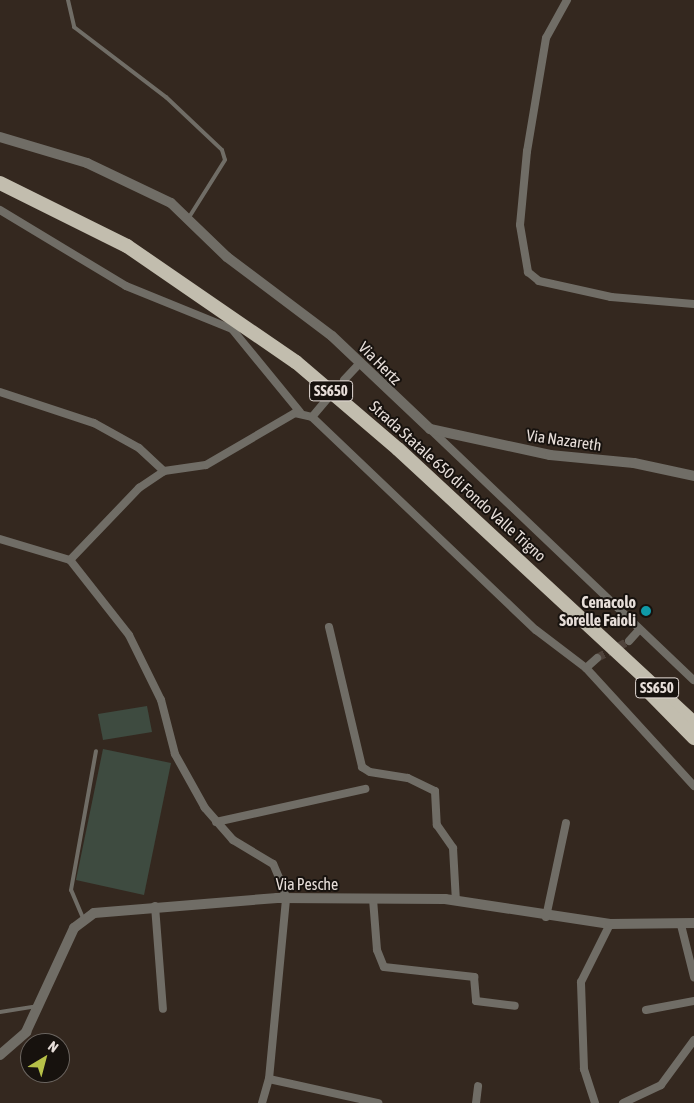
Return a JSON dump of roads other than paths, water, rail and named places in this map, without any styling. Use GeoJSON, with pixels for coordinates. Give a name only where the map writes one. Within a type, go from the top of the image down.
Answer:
{"type":"FeatureCollection","features":[{"type":"Feature","properties":{"kind":"highway","name":"Strada Statale 650 di Fondo Valle Trigno"},"geometry":{"type":"LineString","coordinates":[[0,183],[127,246],[296,362],[621,654],[694,723]]}},
{"type":"Feature","properties":{"kind":"highway"},"geometry":{"type":"LineString","coordinates":[[621,654],[649,693],[694,738]]}},
{"type":"Feature","properties":{"kind":"street"},"geometry":{"type":"LineString","coordinates":[[568,0],[546,38],[527,151],[520,225],[528,272],[539,280],[610,297],[694,304]]}},
{"type":"Feature","properties":{"kind":"street","name":"Via Hertz"},"geometry":{"type":"LineString","coordinates":[[0,137],[132,181],[188,219],[227,257],[332,336],[359,364],[694,680]]}},
{"type":"Feature","properties":{"kind":"street"},"geometry":{"type":"LineString","coordinates":[[0,210],[126,286],[232,329],[300,412],[312,417],[536,630],[586,668],[694,786]]}},
{"type":"Feature","properties":{"kind":"street"},"geometry":{"type":"LineString","coordinates":[[344,380],[359,364]]}},
{"type":"Feature","properties":{"kind":"street"},"geometry":{"type":"LineString","coordinates":[[0,392],[94,422],[139,448],[164,471]]}},
{"type":"Feature","properties":{"kind":"street"},"geometry":{"type":"LineString","coordinates":[[312,417],[329,397]]}},
{"type":"Feature","properties":{"kind":"street"},"geometry":{"type":"LineString","coordinates":[[70,560],[138,488],[164,471],[206,465],[300,412]]}},
{"type":"Feature","properties":{"kind":"street","name":"Via Nazareth"},"geometry":{"type":"LineString","coordinates":[[430,429],[550,455],[634,463],[694,476]]}},
{"type":"Feature","properties":{"kind":"street"},"geometry":{"type":"LineString","coordinates":[[0,539],[70,560],[129,635],[161,700],[175,754],[216,822],[234,840],[273,864],[286,898],[268,1080],[262,1103]]}},
{"type":"Feature","properties":{"kind":"street"},"geometry":{"type":"LineString","coordinates":[[329,627],[362,767],[408,778],[435,791],[437,825],[453,848],[456,901]]}},
{"type":"Feature","properties":{"kind":"street"},"geometry":{"type":"LineString","coordinates":[[630,641],[639,630]]}},
{"type":"Feature","properties":{"kind":"street"},"geometry":{"type":"LineString","coordinates":[[586,668],[597,658]]}},
{"type":"Feature","properties":{"kind":"street"},"geometry":{"type":"LineString","coordinates":[[216,822],[365,789]]}},
{"type":"Feature","properties":{"kind":"street"},"geometry":{"type":"LineString","coordinates":[[546,917],[566,823]]}},
{"type":"Feature","properties":{"kind":"street","name":"Via Pesche"},"geometry":{"type":"LineString","coordinates":[[82,918],[155,906],[286,898],[373,898],[456,901],[546,917],[610,924],[681,925],[694,922]]}},
{"type":"Feature","properties":{"kind":"street"},"geometry":{"type":"LineString","coordinates":[[373,898],[377,950],[384,967],[474,977],[476,1001],[515,1006]]}},
{"type":"Feature","properties":{"kind":"street"},"geometry":{"type":"LineString","coordinates":[[155,906],[163,1009]]}},
{"type":"Feature","properties":{"kind":"street"},"geometry":{"type":"LineString","coordinates":[[0,1055],[26,1032],[82,918]]}},
{"type":"Feature","properties":{"kind":"street"},"geometry":{"type":"LineString","coordinates":[[594,1103],[584,1069],[581,982],[610,924]]}},
{"type":"Feature","properties":{"kind":"street"},"geometry":{"type":"LineString","coordinates":[[681,925],[694,977]]}},
{"type":"Feature","properties":{"kind":"street"},"geometry":{"type":"LineString","coordinates":[[646,1010],[694,1000]]}},
{"type":"Feature","properties":{"kind":"street"},"geometry":{"type":"LineString","coordinates":[[623,1103],[661,1085],[694,1040]]}},
{"type":"Feature","properties":{"kind":"street"},"geometry":{"type":"LineString","coordinates":[[268,1080],[378,1103]]}},
{"type":"Feature","properties":{"kind":"street"},"geometry":{"type":"LineString","coordinates":[[476,1103],[478,1086]]}},
{"type":"Feature","properties":{"kind":"lane"},"geometry":{"type":"LineString","coordinates":[[68,0],[74,27],[81,34],[166,97],[222,150],[225,160],[188,219]]}},
{"type":"Feature","properties":{"kind":"lane"},"geometry":{"type":"LineString","coordinates":[[82,918],[71,890],[96,751]]}},
{"type":"Feature","properties":{"kind":"lane"},"geometry":{"type":"LineString","coordinates":[[0,1012],[40,1006]]}},
{"type":"Feature","properties":{"kind":"tunnel"},"geometry":{"type":"LineString","coordinates":[[597,658],[629,641]]}},
{"type":"Feature","properties":{"kind":"place","name":"Cenacolo Sorelle Faioli"},"geometry":{"type":"Point","coordinates":[646,611]}}]}
